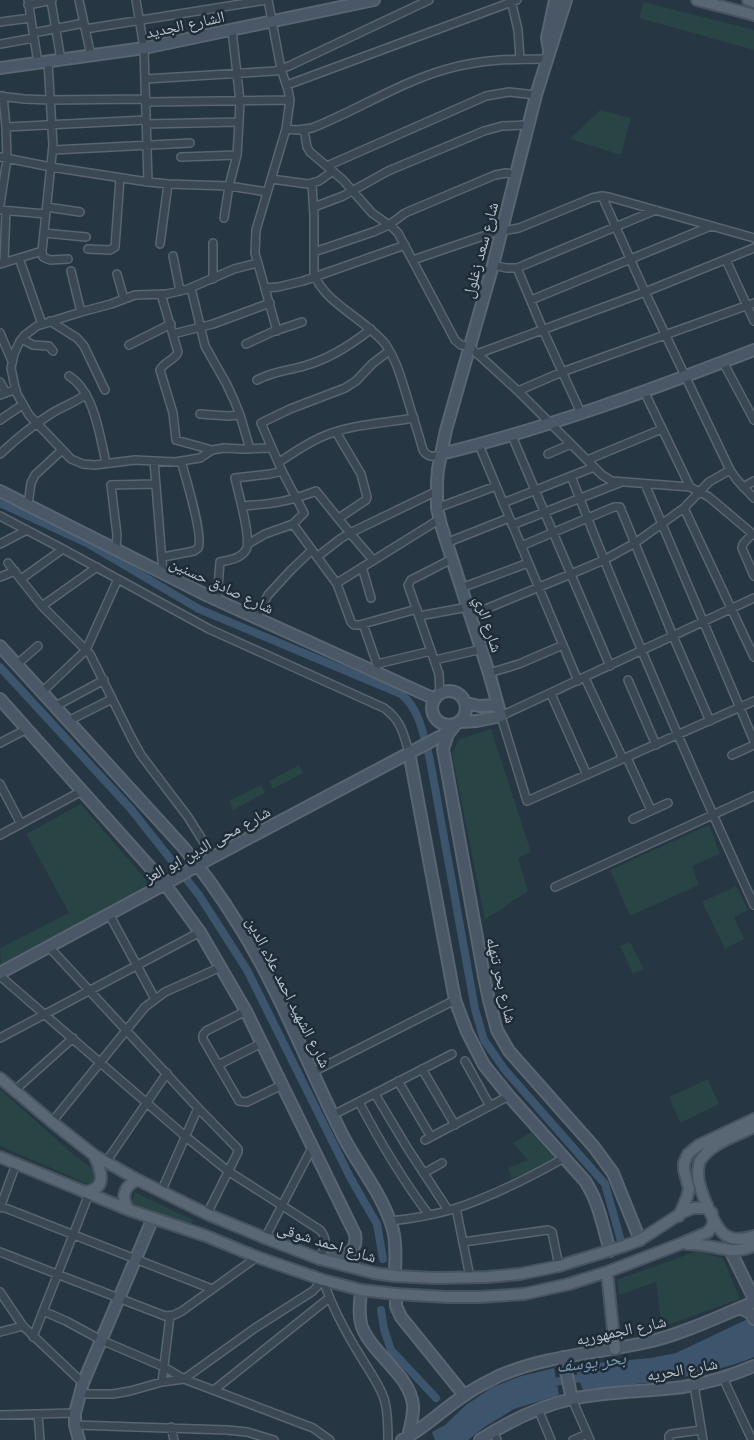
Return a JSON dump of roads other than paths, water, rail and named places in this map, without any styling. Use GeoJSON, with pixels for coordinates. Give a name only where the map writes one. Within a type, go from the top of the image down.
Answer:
{"type":"FeatureCollection","features":[{"type":"Feature","properties":{"kind":"main road"},"geometry":{"type":"LineString","coordinates":[[697,0],[754,15]]}},
{"type":"Feature","properties":{"kind":"main road"},"geometry":{"type":"LineString","coordinates":[[748,0],[754,1]]}},
{"type":"Feature","properties":{"kind":"main road","name":"شارع احمد شوقى"},"geometry":{"type":"LineString","coordinates":[[0,1078],[94,1155],[161,1192],[207,1214],[320,1258],[349,1267],[395,1276],[435,1278],[520,1274],[559,1266],[640,1240],[688,1210],[708,1209],[713,1215]]}},
{"type":"Feature","properties":{"kind":"main road"},"geometry":{"type":"LineString","coordinates":[[679,1216],[689,1189],[684,1170],[688,1154],[699,1145],[754,1119]]}},
{"type":"Feature","properties":{"kind":"main road"},"geometry":{"type":"LineString","coordinates":[[754,1127],[710,1149],[699,1164],[698,1173],[718,1228],[729,1238],[740,1239],[754,1236]]}},
{"type":"Feature","properties":{"kind":"main road"},"geometry":{"type":"LineString","coordinates":[[688,1154],[699,1164]]}},
{"type":"Feature","properties":{"kind":"main road"},"geometry":{"type":"LineString","coordinates":[[87,1193],[94,1189],[101,1179],[101,1171],[94,1155]]}},
{"type":"Feature","properties":{"kind":"main road"},"geometry":{"type":"LineString","coordinates":[[0,1157],[129,1210],[206,1236],[323,1281],[361,1290],[396,1294],[448,1297],[524,1294],[568,1284],[607,1272],[708,1232],[713,1225],[713,1215]]}},
{"type":"Feature","properties":{"kind":"main road"},"geometry":{"type":"LineString","coordinates":[[129,1210],[124,1202],[124,1194],[130,1184],[138,1180]]}},
{"type":"Feature","properties":{"kind":"main road"},"geometry":{"type":"LineString","coordinates":[[680,1244],[701,1244],[730,1250],[754,1246]]}},
{"type":"Feature","properties":{"kind":"main road"},"geometry":{"type":"LineString","coordinates":[[607,1272],[615,1348]]}},
{"type":"Feature","properties":{"kind":"main road"},"geometry":{"type":"LineString","coordinates":[[520,1274],[516,1285],[524,1294]]}},
{"type":"Feature","properties":{"kind":"main road"},"geometry":{"type":"LineString","coordinates":[[503,1275],[508,1280],[509,1286],[508,1292],[504,1295]]}},
{"type":"Feature","properties":{"kind":"street"},"geometry":{"type":"LineString","coordinates":[[62,60],[53,0],[28,2],[34,36],[43,62],[51,100],[53,150],[42,251],[43,257],[47,260],[68,259]]}},
{"type":"Feature","properties":{"kind":"street"},"geometry":{"type":"LineString","coordinates":[[78,0],[91,56]]}},
{"type":"Feature","properties":{"kind":"street"},"geometry":{"type":"LineString","coordinates":[[136,0],[144,48],[148,182]]}},
{"type":"Feature","properties":{"kind":"street"},"geometry":{"type":"LineString","coordinates":[[0,44],[56,29],[140,20],[267,0],[281,69],[290,100],[286,129],[255,238],[257,262],[277,331]]}},
{"type":"Feature","properties":{"kind":"street","name":"الشارع الجديد"},"geometry":{"type":"LineString","coordinates":[[0,68],[144,48],[271,22],[328,5],[374,0]]}},
{"type":"Feature","properties":{"kind":"street"},"geometry":{"type":"LineString","coordinates":[[145,79],[266,73],[281,69],[429,0]]}},
{"type":"Feature","properties":{"kind":"street","name":"شارع سعد زغلول"},"geometry":{"type":"LineString","coordinates":[[549,56],[547,38],[555,0]]}},
{"type":"Feature","properties":{"kind":"street","name":"شارع سعد زغلول"},"geometry":{"type":"LineString","coordinates":[[441,454],[473,350],[536,95],[566,0]]}},
{"type":"Feature","properties":{"kind":"street"},"geometry":{"type":"LineString","coordinates":[[287,85],[513,1],[520,59]]}},
{"type":"Feature","properties":{"kind":"street"},"geometry":{"type":"LineString","coordinates":[[0,22],[30,18]]}},
{"type":"Feature","properties":{"kind":"street"},"geometry":{"type":"LineString","coordinates":[[224,218],[237,155],[240,101],[232,30]]}},
{"type":"Feature","properties":{"kind":"street"},"geometry":{"type":"LineString","coordinates":[[286,129],[304,129],[319,125],[445,69],[480,61],[549,56]]}},
{"type":"Feature","properties":{"kind":"street"},"geometry":{"type":"LineString","coordinates":[[271,179],[312,184],[319,181],[330,168],[486,96],[509,92],[536,95]]}},
{"type":"Feature","properties":{"kind":"street"},"geometry":{"type":"LineString","coordinates":[[42,251],[2,263],[3,158],[6,127],[2,96],[51,100],[290,100]]}},
{"type":"Feature","properties":{"kind":"street"},"geometry":{"type":"LineString","coordinates":[[6,127],[146,122],[239,123]]}},
{"type":"Feature","properties":{"kind":"street"},"geometry":{"type":"LineString","coordinates":[[314,207],[343,196],[387,171],[484,131],[502,126],[528,125]]}},
{"type":"Feature","properties":{"kind":"street"},"geometry":{"type":"LineString","coordinates":[[304,129],[308,149],[330,168],[372,213],[398,233],[454,340],[473,350],[607,479],[690,487],[709,497],[753,534],[742,548],[754,576]]}},
{"type":"Feature","properties":{"kind":"street"},"geometry":{"type":"LineString","coordinates":[[53,150],[190,143]]}},
{"type":"Feature","properties":{"kind":"street"},"geometry":{"type":"LineString","coordinates":[[181,157],[237,155]]}},
{"type":"Feature","properties":{"kind":"street"},"geometry":{"type":"LineString","coordinates":[[3,158],[148,182],[229,186],[267,192]]}},
{"type":"Feature","properties":{"kind":"street"},"geometry":{"type":"LineString","coordinates":[[314,252],[373,232],[405,213],[495,175],[515,174]]}},
{"type":"Feature","properties":{"kind":"street"},"geometry":{"type":"LineString","coordinates":[[88,249],[110,250],[115,247],[120,178]]}},
{"type":"Feature","properties":{"kind":"street"},"geometry":{"type":"LineString","coordinates":[[160,244],[168,184]]}},
{"type":"Feature","properties":{"kind":"street"},"geometry":{"type":"LineString","coordinates":[[312,184],[315,277],[327,295],[371,329],[389,351],[398,366],[425,453],[433,457],[512,436],[644,392],[754,350]]}},
{"type":"Feature","properties":{"kind":"street"},"geometry":{"type":"LineString","coordinates":[[602,196],[730,470],[754,498]]}},
{"type":"Feature","properties":{"kind":"street"},"geometry":{"type":"LineString","coordinates":[[413,260],[502,231],[519,228],[602,196],[754,238]]}},
{"type":"Feature","properties":{"kind":"street"},"geometry":{"type":"LineString","coordinates":[[2,208],[80,212]]}},
{"type":"Feature","properties":{"kind":"street"},"geometry":{"type":"LineString","coordinates":[[493,265],[517,268],[657,210]]}},
{"type":"Feature","properties":{"kind":"street"},"geometry":{"type":"LineString","coordinates":[[531,300],[712,226]]}},
{"type":"Feature","properties":{"kind":"street"},"geometry":{"type":"LineString","coordinates":[[44,233],[86,237]]}},
{"type":"Feature","properties":{"kind":"street"},"geometry":{"type":"LineString","coordinates":[[213,243],[213,279]]}},
{"type":"Feature","properties":{"kind":"street"},"geometry":{"type":"LineString","coordinates":[[265,288],[291,285],[405,245]]}},
{"type":"Feature","properties":{"kind":"street"},"geometry":{"type":"LineString","coordinates":[[473,350],[543,330],[754,248]]}},
{"type":"Feature","properties":{"kind":"street"},"geometry":{"type":"LineString","coordinates":[[173,256],[180,291]]}},
{"type":"Feature","properties":{"kind":"street"},"geometry":{"type":"LineString","coordinates":[[19,258],[42,324]]}},
{"type":"Feature","properties":{"kind":"street"},"geometry":{"type":"LineString","coordinates":[[726,260],[750,304],[754,321]]}},
{"type":"Feature","properties":{"kind":"street"},"geometry":{"type":"LineString","coordinates":[[257,262],[234,269],[191,288],[124,298],[42,324],[31,330],[16,347],[12,361],[12,376],[28,415],[71,459],[83,464],[95,465],[135,460],[181,461],[200,458],[212,450],[224,448],[271,448]]}},
{"type":"Feature","properties":{"kind":"street"},"geometry":{"type":"LineString","coordinates":[[517,268],[581,413]]}},
{"type":"Feature","properties":{"kind":"street"},"geometry":{"type":"LineString","coordinates":[[71,271],[81,312]]}},
{"type":"Feature","properties":{"kind":"street"},"geometry":{"type":"LineString","coordinates":[[117,274],[124,298]]}},
{"type":"Feature","properties":{"kind":"street"},"geometry":{"type":"LineString","coordinates":[[191,288],[206,346],[240,415],[250,449]]}},
{"type":"Feature","properties":{"kind":"street"},"geometry":{"type":"LineString","coordinates":[[161,294],[178,353],[160,370],[173,413],[176,440],[212,450]]}},
{"type":"Feature","properties":{"kind":"street"},"geometry":{"type":"LineString","coordinates":[[173,334],[227,320],[270,303]]}},
{"type":"Feature","properties":{"kind":"street"},"geometry":{"type":"LineString","coordinates":[[518,391],[562,372],[750,304]]}},
{"type":"Feature","properties":{"kind":"street"},"geometry":{"type":"LineString","coordinates":[[50,321],[77,338],[84,346],[105,390]]}},
{"type":"Feature","properties":{"kind":"street"},"geometry":{"type":"LineString","coordinates":[[246,344],[302,322]]}},
{"type":"Feature","properties":{"kind":"street"},"geometry":{"type":"LineString","coordinates":[[129,345],[171,324]]}},
{"type":"Feature","properties":{"kind":"street"},"geometry":{"type":"LineString","coordinates":[[257,380],[276,372],[317,362],[357,340],[371,329]]}},
{"type":"Feature","properties":{"kind":"street"},"geometry":{"type":"LineString","coordinates":[[0,333],[12,361]]}},
{"type":"Feature","properties":{"kind":"street"},"geometry":{"type":"LineString","coordinates":[[22,339],[33,345],[49,346],[53,351]]}},
{"type":"Feature","properties":{"kind":"street"},"geometry":{"type":"LineString","coordinates":[[217,600],[220,562],[239,557],[248,544],[265,534],[293,524],[304,513],[261,423],[345,388],[389,351]]}},
{"type":"Feature","properties":{"kind":"street"},"geometry":{"type":"LineString","coordinates":[[723,362],[754,420]]}},
{"type":"Feature","properties":{"kind":"street"},"geometry":{"type":"LineString","coordinates":[[69,376],[82,387],[86,394],[106,463]]}},
{"type":"Feature","properties":{"kind":"street"},"geometry":{"type":"LineString","coordinates":[[0,382],[3,394],[16,389]]}},
{"type":"Feature","properties":{"kind":"street"},"geometry":{"type":"LineString","coordinates":[[644,392],[690,487]]}},
{"type":"Feature","properties":{"kind":"street"},"geometry":{"type":"LineString","coordinates":[[0,454],[37,424],[86,394]]}},
{"type":"Feature","properties":{"kind":"street"},"geometry":{"type":"LineString","coordinates":[[0,420],[22,405]]}},
{"type":"Feature","properties":{"kind":"street"},"geometry":{"type":"LineString","coordinates":[[200,414],[228,417],[240,415]]}},
{"type":"Feature","properties":{"kind":"street"},"geometry":{"type":"LineString","coordinates":[[279,462],[319,438],[336,432],[414,418]]}},
{"type":"Feature","properties":{"kind":"street"},"geometry":{"type":"LineString","coordinates":[[587,460],[662,429]]}},
{"type":"Feature","properties":{"kind":"street"},"geometry":{"type":"LineString","coordinates":[[336,432],[361,474],[367,497],[366,500],[339,518]]}},
{"type":"Feature","properties":{"kind":"street"},"geometry":{"type":"LineString","coordinates":[[512,436],[610,666]]}},
{"type":"Feature","properties":{"kind":"street"},"geometry":{"type":"LineString","coordinates":[[548,454],[571,444]]}},
{"type":"Feature","properties":{"kind":"street"},"geometry":{"type":"LineString","coordinates":[[479,445],[562,645],[625,758],[651,810]]}},
{"type":"Feature","properties":{"kind":"street"},"geometry":{"type":"LineString","coordinates":[[28,505],[31,483],[35,475],[62,450]]}},
{"type":"Feature","properties":{"kind":"street","name":"شارع الري"},"geometry":{"type":"LineString","coordinates":[[441,454],[438,470],[438,513],[528,801],[587,775]]}},
{"type":"Feature","properties":{"kind":"street"},"geometry":{"type":"LineString","coordinates":[[154,461],[163,573]]}},
{"type":"Feature","properties":{"kind":"street"},"geometry":{"type":"LineString","coordinates":[[163,557],[194,550],[199,545],[198,526],[181,461]]}},
{"type":"Feature","properties":{"kind":"street"},"geometry":{"type":"LineString","coordinates":[[503,503],[594,467]]}},
{"type":"Feature","properties":{"kind":"street"},"geometry":{"type":"LineString","coordinates":[[293,524],[337,582],[354,625],[418,612],[469,611],[538,587],[604,560],[662,525],[684,508],[709,482],[730,470]]}},
{"type":"Feature","properties":{"kind":"street"},"geometry":{"type":"LineString","coordinates":[[248,544],[235,478],[282,471]]}},
{"type":"Feature","properties":{"kind":"street"},"geometry":{"type":"LineString","coordinates":[[571,476],[641,651],[754,905]]}},
{"type":"Feature","properties":{"kind":"street"},"geometry":{"type":"LineString","coordinates":[[744,487],[754,481]]}},
{"type":"Feature","properties":{"kind":"street"},"geometry":{"type":"LineString","coordinates":[[446,543],[545,512],[620,482]]}},
{"type":"Feature","properties":{"kind":"street"},"geometry":{"type":"LineString","coordinates":[[117,550],[111,485],[156,484]]}},
{"type":"Feature","properties":{"kind":"street"},"geometry":{"type":"LineString","coordinates":[[645,484],[754,741]]}},
{"type":"Feature","properties":{"kind":"street"},"geometry":{"type":"LineString","coordinates":[[337,582],[373,560],[438,513],[496,486]]}},
{"type":"Feature","properties":{"kind":"street","name":"شارع صادق حسنين"},"geometry":{"type":"LineString","coordinates":[[0,491],[217,600],[438,696]]}},
{"type":"Feature","properties":{"kind":"street"},"geometry":{"type":"LineString","coordinates":[[242,506],[278,503],[316,491],[373,560]]}},
{"type":"Feature","properties":{"kind":"street"},"geometry":{"type":"LineString","coordinates":[[317,557],[340,538],[437,491]]}},
{"type":"Feature","properties":{"kind":"street"},"geometry":{"type":"LineString","coordinates":[[521,546],[618,506],[710,721]]}},
{"type":"Feature","properties":{"kind":"street"},"geometry":{"type":"LineString","coordinates":[[684,508],[754,657]]}},
{"type":"Feature","properties":{"kind":"street"},"geometry":{"type":"LineString","coordinates":[[0,516],[209,629],[393,714],[414,749],[455,1000],[484,1065],[585,1181],[594,1197],[610,1251]]}},
{"type":"Feature","properties":{"kind":"street"},"geometry":{"type":"LineString","coordinates":[[0,544],[27,530]]}},
{"type":"Feature","properties":{"kind":"street"},"geometry":{"type":"LineString","coordinates":[[21,579],[63,549]]}},
{"type":"Feature","properties":{"kind":"street"},"geometry":{"type":"LineString","coordinates":[[256,618],[268,595],[312,550]]}},
{"type":"Feature","properties":{"kind":"street"},"geometry":{"type":"LineString","coordinates":[[438,696],[440,674],[408,587],[409,582],[452,559]]}},
{"type":"Feature","properties":{"kind":"street"},"geometry":{"type":"LineString","coordinates":[[8,563],[42,606],[94,660],[141,755],[188,817],[213,857]]}},
{"type":"Feature","properties":{"kind":"street"},"geometry":{"type":"LineString","coordinates":[[461,588],[528,563]]}},
{"type":"Feature","properties":{"kind":"street"},"geometry":{"type":"LineString","coordinates":[[42,606],[97,567]]}},
{"type":"Feature","properties":{"kind":"street"},"geometry":{"type":"LineString","coordinates":[[362,567],[371,598]]}},
{"type":"Feature","properties":{"kind":"street"},"geometry":{"type":"LineString","coordinates":[[0,577],[15,572]]}},
{"type":"Feature","properties":{"kind":"street"},"geometry":{"type":"LineString","coordinates":[[41,693],[86,650],[118,579]]}},
{"type":"Feature","properties":{"kind":"street"},"geometry":{"type":"LineString","coordinates":[[434,716],[442,724],[448,725],[477,721],[500,710],[551,694],[754,598]]}},
{"type":"Feature","properties":{"kind":"street"},"geometry":{"type":"LineString","coordinates":[[363,624],[377,668],[431,651]]}},
{"type":"Feature","properties":{"kind":"street"},"geometry":{"type":"LineString","coordinates":[[489,673],[534,658],[562,645]]}},
{"type":"Feature","properties":{"kind":"street","name":"شارع الشهيد احمد علاء الدين"},"geometry":{"type":"LineString","coordinates":[[0,646],[183,847],[193,868],[237,922],[268,978],[357,1163],[390,1221],[395,1239],[395,1276]]}},
{"type":"Feature","properties":{"kind":"street"},"geometry":{"type":"LineString","coordinates":[[16,665],[38,646]]}},
{"type":"Feature","properties":{"kind":"street"},"geometry":{"type":"LineString","coordinates":[[435,660],[482,649]]}},
{"type":"Feature","properties":{"kind":"street"},"geometry":{"type":"LineString","coordinates":[[628,680],[656,745]]}},
{"type":"Feature","properties":{"kind":"street"},"geometry":{"type":"LineString","coordinates":[[54,707],[104,681]]}},
{"type":"Feature","properties":{"kind":"street"},"geometry":{"type":"LineString","coordinates":[[445,692],[455,692],[460,694],[466,703],[466,713],[448,734],[443,749],[429,741],[435,729],[432,704],[438,696],[445,692]]}},
{"type":"Feature","properties":{"kind":"street"},"geometry":{"type":"LineString","coordinates":[[551,694],[587,775],[754,701]]}},
{"type":"Feature","properties":{"kind":"street"},"geometry":{"type":"LineString","coordinates":[[0,699],[82,792],[170,881],[246,1011],[355,1234],[354,1248],[343,1256],[320,1258],[326,1244],[323,1233],[228,1171],[0,974]]}},
{"type":"Feature","properties":{"kind":"street"},"geometry":{"type":"LineString","coordinates":[[68,722],[112,699]]}},
{"type":"Feature","properties":{"kind":"street"},"geometry":{"type":"LineString","coordinates":[[466,703],[500,710]]}},
{"type":"Feature","properties":{"kind":"street","name":"شارع محى الدين ابو العز"},"geometry":{"type":"LineString","coordinates":[[0,974],[442,735],[456,724]]}},
{"type":"Feature","properties":{"kind":"street"},"geometry":{"type":"LineString","coordinates":[[0,743],[27,729]]}},
{"type":"Feature","properties":{"kind":"street"},"geometry":{"type":"LineString","coordinates":[[732,755],[754,745]]}},
{"type":"Feature","properties":{"kind":"street","name":"شارع بحر تنهله"},"geometry":{"type":"LineString","coordinates":[[443,749],[483,976],[497,1030],[514,1059],[606,1162],[619,1186],[640,1240]]}},
{"type":"Feature","properties":{"kind":"street"},"geometry":{"type":"LineString","coordinates":[[0,784],[21,824]]}},
{"type":"Feature","properties":{"kind":"street"},"geometry":{"type":"LineString","coordinates":[[0,835],[82,792]]}},
{"type":"Feature","properties":{"kind":"street"},"geometry":{"type":"LineString","coordinates":[[555,887],[754,796]]}},
{"type":"Feature","properties":{"kind":"street"},"geometry":{"type":"LineString","coordinates":[[633,819],[668,803]]}},
{"type":"Feature","properties":{"kind":"street"},"geometry":{"type":"LineString","coordinates":[[110,914],[155,999]]}},
{"type":"Feature","properties":{"kind":"street"},"geometry":{"type":"LineString","coordinates":[[0,1038],[200,932]]}},
{"type":"Feature","properties":{"kind":"street"},"geometry":{"type":"LineString","coordinates":[[48,947],[239,1151],[207,1214]]}},
{"type":"Feature","properties":{"kind":"street"},"geometry":{"type":"LineString","coordinates":[[52,1122],[145,1007],[165,992],[221,967]]}},
{"type":"Feature","properties":{"kind":"street"},"geometry":{"type":"LineString","coordinates":[[313,1072],[455,1000]]}},
{"type":"Feature","properties":{"kind":"street"},"geometry":{"type":"LineString","coordinates":[[246,1011],[204,1032],[203,1039],[237,1099],[241,1102],[247,1102],[282,1085]]}},
{"type":"Feature","properties":{"kind":"street"},"geometry":{"type":"LineString","coordinates":[[14,1091],[73,1038]]}},
{"type":"Feature","properties":{"kind":"street"},"geometry":{"type":"LineString","coordinates":[[218,1065],[262,1043]]}},
{"type":"Feature","properties":{"kind":"street"},"geometry":{"type":"LineString","coordinates":[[333,1115],[452,1054]]}},
{"type":"Feature","properties":{"kind":"street"},"geometry":{"type":"LineString","coordinates":[[465,1061],[490,1107]]}},
{"type":"Feature","properties":{"kind":"street"},"geometry":{"type":"LineString","coordinates":[[422,1069],[454,1125]]}},
{"type":"Feature","properties":{"kind":"street"},"geometry":{"type":"LineString","coordinates":[[106,1162],[167,1073]]}},
{"type":"Feature","properties":{"kind":"street"},"geometry":{"type":"LineString","coordinates":[[398,1081],[428,1138],[509,1096]]}},
{"type":"Feature","properties":{"kind":"street"},"geometry":{"type":"LineString","coordinates":[[375,1094],[424,1173],[452,1209],[463,1242],[470,1277]]}},
{"type":"Feature","properties":{"kind":"street"},"geometry":{"type":"LineString","coordinates":[[359,1102],[385,1151],[429,1215]]}},
{"type":"Feature","properties":{"kind":"street"},"geometry":{"type":"LineString","coordinates":[[161,1192],[198,1108]]}},
{"type":"Feature","properties":{"kind":"street"},"geometry":{"type":"LineString","coordinates":[[265,1238],[313,1146]]}},
{"type":"Feature","properties":{"kind":"street"},"geometry":{"type":"LineString","coordinates":[[390,1221],[452,1209],[510,1186],[564,1158]]}},
{"type":"Feature","properties":{"kind":"street"},"geometry":{"type":"LineString","coordinates":[[424,1173],[442,1163]]}},
{"type":"Feature","properties":{"kind":"street"},"geometry":{"type":"LineString","coordinates":[[16,1164],[0,1207],[212,1290]]}},
{"type":"Feature","properties":{"kind":"street"},"geometry":{"type":"LineString","coordinates":[[33,1337],[87,1193]]}},
{"type":"Feature","properties":{"kind":"street"},"geometry":{"type":"LineString","coordinates":[[79,1440],[75,1419],[82,1389],[153,1218]]}},
{"type":"Feature","properties":{"kind":"street"},"geometry":{"type":"LineString","coordinates":[[463,1242],[548,1230],[552,1232],[559,1266]]}},
{"type":"Feature","properties":{"kind":"street"},"geometry":{"type":"LineString","coordinates":[[730,1250],[754,1300]]}},
{"type":"Feature","properties":{"kind":"street"},"geometry":{"type":"LineString","coordinates":[[0,1252],[161,1316],[170,1316],[182,1311],[257,1257]]}},
{"type":"Feature","properties":{"kind":"street"},"geometry":{"type":"LineString","coordinates":[[0,1292],[3,1303],[82,1389],[112,1394],[184,1379],[255,1328],[313,1291],[323,1281],[349,1338],[380,1389],[387,1408],[388,1440]]}},
{"type":"Feature","properties":{"kind":"street"},"geometry":{"type":"LineString","coordinates":[[361,1290],[359,1313],[365,1332],[375,1348],[402,1380],[411,1397],[413,1406],[406,1439]]}},
{"type":"Feature","properties":{"kind":"street"},"geometry":{"type":"LineString","coordinates":[[396,1294],[396,1306],[401,1317],[464,1395]]}},
{"type":"Feature","properties":{"kind":"street"},"geometry":{"type":"LineString","coordinates":[[214,1390],[329,1298]]}},
{"type":"Feature","properties":{"kind":"street","name":"شارع الجمهوريه"},"geometry":{"type":"LineString","coordinates":[[406,1439],[464,1395],[502,1375],[563,1357],[664,1337],[736,1310],[754,1300]]}},
{"type":"Feature","properties":{"kind":"street"},"geometry":{"type":"LineString","coordinates":[[736,1310],[745,1310],[752,1314],[754,1319]]}},
{"type":"Feature","properties":{"kind":"street"},"geometry":{"type":"LineString","coordinates":[[43,1311],[101,1341],[164,1367],[184,1379],[313,1428],[330,1440]]}},
{"type":"Feature","properties":{"kind":"street"},"geometry":{"type":"LineString","coordinates":[[162,1382],[170,1316]]}},
{"type":"Feature","properties":{"kind":"street"},"geometry":{"type":"LineString","coordinates":[[0,1332],[23,1326]]}},
{"type":"Feature","properties":{"kind":"street"},"geometry":{"type":"LineString","coordinates":[[563,1357],[572,1399],[589,1437],[573,1440]]}},
{"type":"Feature","properties":{"kind":"street","name":"شارع الحريه"},"geometry":{"type":"LineString","coordinates":[[480,1440],[495,1436],[538,1409],[572,1399],[694,1385],[723,1378],[754,1366]]}},
{"type":"Feature","properties":{"kind":"street"},"geometry":{"type":"LineString","coordinates":[[723,1378],[752,1440]]}},
{"type":"Feature","properties":{"kind":"street"},"geometry":{"type":"LineString","coordinates":[[694,1385],[703,1440]]}},
{"type":"Feature","properties":{"kind":"street"},"geometry":{"type":"LineString","coordinates":[[538,1409],[551,1440]]}},
{"type":"Feature","properties":{"kind":"street"},"geometry":{"type":"LineString","coordinates":[[38,1414],[40,1440]]}},
{"type":"Feature","properties":{"kind":"street"},"geometry":{"type":"LineString","coordinates":[[0,1415],[38,1414],[75,1419],[237,1431],[274,1440]]}},
{"type":"Feature","properties":{"kind":"street"},"geometry":{"type":"LineString","coordinates":[[171,1427],[174,1440]]}},
{"type":"Feature","properties":{"kind":"street"},"geometry":{"type":"LineString","coordinates":[[669,1440],[670,1434],[701,1430]]}},
{"type":"Feature","properties":{"kind":"water"},"geometry":{"type":"Polygon","coordinates":[[[754,1316],[754,1357],[718,1369],[668,1380],[583,1390],[574,1365],[651,1358],[676,1353],[754,1316]]]}},
{"type":"Feature","properties":{"kind":"water"},"geometry":{"type":"Polygon","coordinates":[[[554,1368],[559,1395],[514,1409],[468,1440],[435,1440],[432,1432],[445,1425],[466,1405],[491,1388],[518,1377],[554,1368]]]}},
{"type":"Feature","properties":{"kind":"waterway"},"geometry":{"type":"LineString","coordinates":[[0,503],[87,543],[199,609],[401,694],[413,707],[430,760],[475,1009],[484,1040],[505,1070],[605,1184],[621,1241]]}},
{"type":"Feature","properties":{"kind":"waterway"},"geometry":{"type":"LineString","coordinates":[[0,667],[130,808],[199,895],[247,970],[351,1179],[377,1224],[383,1259]]}},
{"type":"Feature","properties":{"kind":"waterway"},"geometry":{"type":"LineString","coordinates":[[381,1310],[391,1350],[436,1398]]}},
{"type":"Feature","properties":{"kind":"waterway","name":"بحر يوسف"},"geometry":{"type":"LineString","coordinates":[[547,1383],[588,1377]]}}]}
